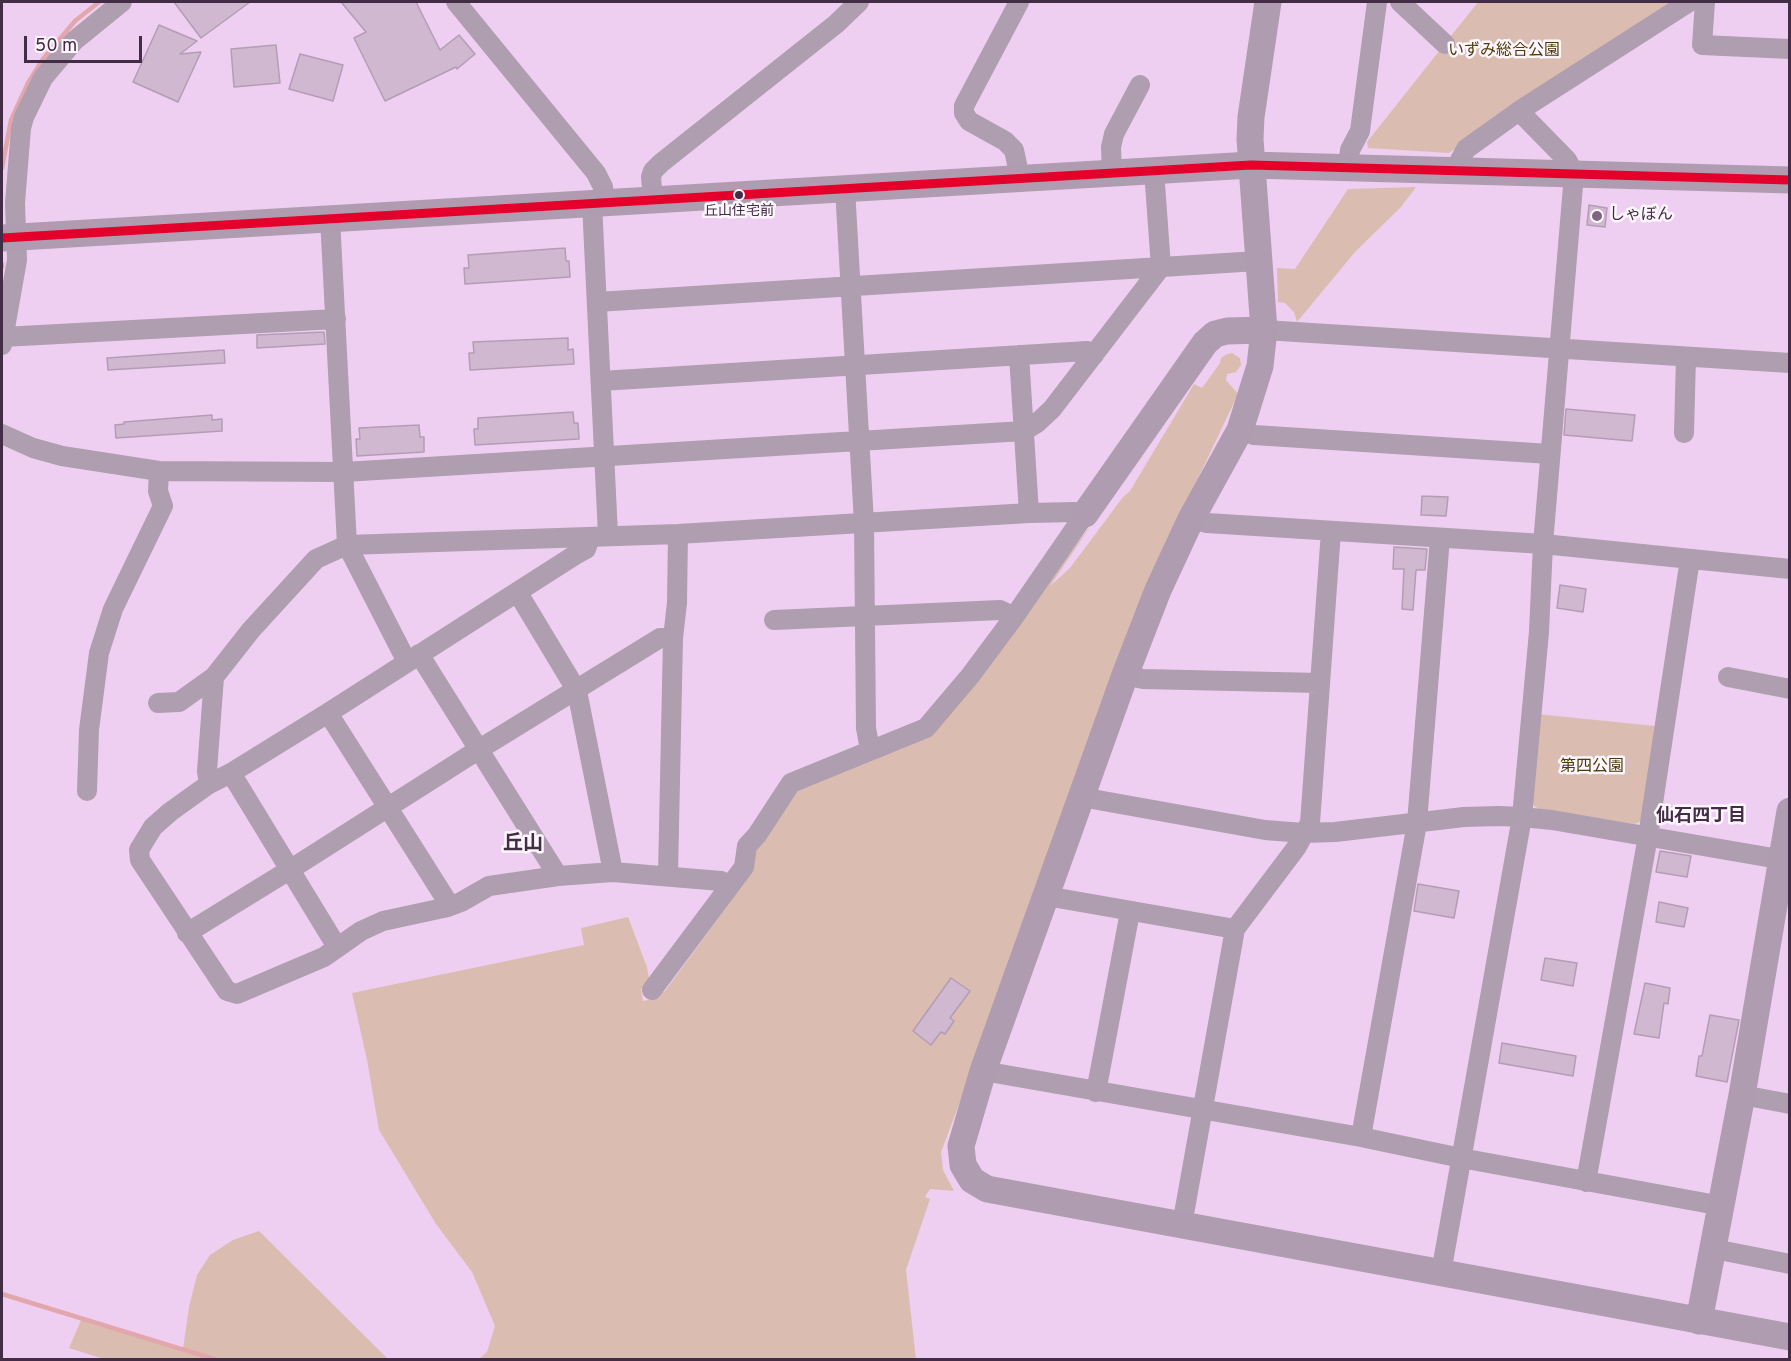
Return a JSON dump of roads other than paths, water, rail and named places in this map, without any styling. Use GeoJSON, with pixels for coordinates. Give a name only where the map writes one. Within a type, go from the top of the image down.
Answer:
{"type":"FeatureCollection","features":[{"type":"Feature","properties":{"kind":"street"},"geometry":{"type":"LineString","coordinates":[[122,2],[74,41],[37,88],[21,128],[15,203],[9,237],[17,260],[2,341],[336,319]]}},
{"type":"Feature","properties":{"kind":"street"},"geometry":{"type":"LineString","coordinates":[[456,2],[596,173],[603,187],[598,203],[597,302],[604,456],[599,536],[586,549],[518,593],[231,773],[209,784],[153,827],[139,850],[140,860],[228,991],[237,994],[324,957],[361,931],[383,921],[448,907],[489,886],[558,876],[613,873],[721,880],[729,885]]}},
{"type":"Feature","properties":{"kind":"street"},"geometry":{"type":"LineString","coordinates":[[653,200],[651,177],[653,171],[661,163],[836,24],[859,2]]}},
{"type":"Feature","properties":{"kind":"street"},"geometry":{"type":"LineString","coordinates":[[1019,2],[964,106],[964,113],[969,121],[1005,141],[1014,150],[1020,178]]}},
{"type":"Feature","properties":{"kind":"street"},"geometry":{"type":"LineString","coordinates":[[1268,2],[1251,117],[1251,165],[1264,330],[1260,366],[1240,430],[1191,519],[1158,590],[1125,675],[983,1071],[961,1146],[963,1165],[972,1180],[987,1189],[1790,1337]]}},
{"type":"Feature","properties":{"kind":"street"},"geometry":{"type":"LineString","coordinates":[[1348,167],[1350,150],[1360,131],[1377,2]]}},
{"type":"Feature","properties":{"kind":"street"},"geometry":{"type":"LineString","coordinates":[[1400,2],[1445,44]]}},
{"type":"Feature","properties":{"kind":"street"},"geometry":{"type":"LineString","coordinates":[[1458,171],[1459,162],[1466,149],[1519,111],[1689,2]]}},
{"type":"Feature","properties":{"kind":"street"},"geometry":{"type":"LineString","coordinates":[[1705,2],[1702,45],[1790,49]]}},
{"type":"Feature","properties":{"kind":"street"},"geometry":{"type":"LineString","coordinates":[[1112,173],[1111,147],[1114,134],[1140,85]]}},
{"type":"Feature","properties":{"kind":"street"},"geometry":{"type":"LineString","coordinates":[[1441,1273],[1522,817],[1539,632],[1543,543],[1574,174],[1567,160],[1519,111]]}},
{"type":"Feature","properties":{"kind":"street"},"geometry":{"type":"LineString","coordinates":[[9,237],[1251,165],[1790,180]]}},
{"type":"Feature","properties":{"kind":"street"},"geometry":{"type":"LineString","coordinates":[[2,434],[33,448],[62,456],[159,471],[344,472],[1024,431],[1052,410],[1161,267],[1154,170]]}},
{"type":"Feature","properties":{"kind":"street"},"geometry":{"type":"LineString","coordinates":[[845,188],[864,523],[866,728],[870,750]]}},
{"type":"Feature","properties":{"kind":"street"},"geometry":{"type":"LineString","coordinates":[[330,218],[348,545],[413,658],[478,750],[558,876]]}},
{"type":"Feature","properties":{"kind":"street"},"geometry":{"type":"LineString","coordinates":[[597,302],[1258,261]]}},
{"type":"Feature","properties":{"kind":"street"},"geometry":{"type":"LineString","coordinates":[[652,990],[744,867],[747,846],[757,835],[791,783],[926,728],[970,676],[1014,617],[1205,343],[1215,334],[1227,331],[1264,330],[1790,363]]}},
{"type":"Feature","properties":{"kind":"street"},"geometry":{"type":"LineString","coordinates":[[601,381],[1087,351],[1094,355]]}},
{"type":"Feature","properties":{"kind":"street"},"geometry":{"type":"LineString","coordinates":[[1019,355],[1029,513]]}},
{"type":"Feature","properties":{"kind":"street"},"geometry":{"type":"LineString","coordinates":[[1684,433],[1686,357]]}},
{"type":"Feature","properties":{"kind":"street"},"geometry":{"type":"LineString","coordinates":[[1240,430],[1254,435],[1550,454]]}},
{"type":"Feature","properties":{"kind":"street"},"geometry":{"type":"LineString","coordinates":[[87,791],[88,730],[99,653],[113,609],[163,506],[158,491],[159,471]]}},
{"type":"Feature","properties":{"kind":"street"},"geometry":{"type":"LineString","coordinates":[[158,703],[179,702],[214,677],[251,630],[316,559],[348,545],[678,534],[1029,513],[1075,512],[1085,514]]}},
{"type":"Feature","properties":{"kind":"street"},"geometry":{"type":"LineString","coordinates":[[1191,519],[1207,524],[1543,543],[1790,569]]}},
{"type":"Feature","properties":{"kind":"street"},"geometry":{"type":"LineString","coordinates":[[1182,1225],[1235,929],[1310,823],[1331,531]]}},
{"type":"Feature","properties":{"kind":"street"},"geometry":{"type":"LineString","coordinates":[[668,875],[673,638],[677,603],[678,534]]}},
{"type":"Feature","properties":{"kind":"street"},"geometry":{"type":"LineString","coordinates":[[1361,1137],[1417,823],[1440,538]]}},
{"type":"Feature","properties":{"kind":"street"},"geometry":{"type":"LineString","coordinates":[[1586,1182],[1648,836],[1690,559]]}},
{"type":"Feature","properties":{"kind":"street"},"geometry":{"type":"LineString","coordinates":[[518,593],[577,691],[613,873]]}},
{"type":"Feature","properties":{"kind":"street"},"geometry":{"type":"LineString","coordinates":[[774,620],[1000,610],[1014,617]]}},
{"type":"Feature","properties":{"kind":"street"},"geometry":{"type":"LineString","coordinates":[[187,933],[660,638],[673,638]]}},
{"type":"Feature","properties":{"kind":"street"},"geometry":{"type":"LineString","coordinates":[[1125,675],[1143,679],[1320,683]]}},
{"type":"Feature","properties":{"kind":"street"},"geometry":{"type":"LineString","coordinates":[[209,784],[207,771],[214,677]]}},
{"type":"Feature","properties":{"kind":"street"},"geometry":{"type":"LineString","coordinates":[[1728,677],[1790,689]]}},
{"type":"Feature","properties":{"kind":"street"},"geometry":{"type":"LineString","coordinates":[[328,713],[447,901],[448,907]]}},
{"type":"Feature","properties":{"kind":"street"},"geometry":{"type":"LineString","coordinates":[[231,773],[337,947]]}},
{"type":"Feature","properties":{"kind":"street"},"geometry":{"type":"LineString","coordinates":[[1081,797],[1209,821],[1265,830],[1304,833],[1335,832],[1464,817],[1522,817],[1552,820],[1786,860]]}},
{"type":"Feature","properties":{"kind":"street"},"geometry":{"type":"LineString","coordinates":[[1699,1321],[1786,860],[1790,811]]}},
{"type":"Feature","properties":{"kind":"street"},"geometry":{"type":"LineString","coordinates":[[1046,896],[1235,929]]}},
{"type":"Feature","properties":{"kind":"street"},"geometry":{"type":"LineString","coordinates":[[1096,1092],[1130,912]]}},
{"type":"Feature","properties":{"kind":"street"},"geometry":{"type":"LineString","coordinates":[[983,1071],[1361,1137],[1586,1182],[1722,1206]]}},
{"type":"Feature","properties":{"kind":"street"},"geometry":{"type":"LineString","coordinates":[[1742,1095],[1790,1104]]}},
{"type":"Feature","properties":{"kind":"street"},"geometry":{"type":"LineString","coordinates":[[1714,1250],[1790,1264]]}},
{"type":"Feature","properties":{"kind":"waterway"},"geometry":{"type":"LineString","coordinates":[[2,168],[11,120],[28,83],[43,59],[75,21],[99,2]]}},
{"type":"Feature","properties":{"kind":"waterway"},"geometry":{"type":"LineString","coordinates":[[2,1294],[217,1360]]}},
{"type":"Feature","properties":{"kind":"place","name":"丘山住宅前"},"geometry":{"type":"Point","coordinates":[739,195]}},
{"type":"Feature","properties":{"kind":"place","name":"しゃぼん"},"geometry":{"type":"Point","coordinates":[1597,216]}},
{"type":"Feature","properties":{"kind":"district","name":"仙石四丁目"},"geometry":{"type":"Point","coordinates":[1701,817]}},
{"type":"Feature","properties":{"kind":"district","name":"丘山"},"geometry":{"type":"Point","coordinates":[523,845]}},
{"type":"Feature","properties":{"kind":"park label","name":"いずみ総合公園"},"geometry":{"type":"Point","coordinates":[1504,52]}},
{"type":"Feature","properties":{"kind":"park label","name":"第四公園"},"geometry":{"type":"Point","coordinates":[1592,768]}}]}
